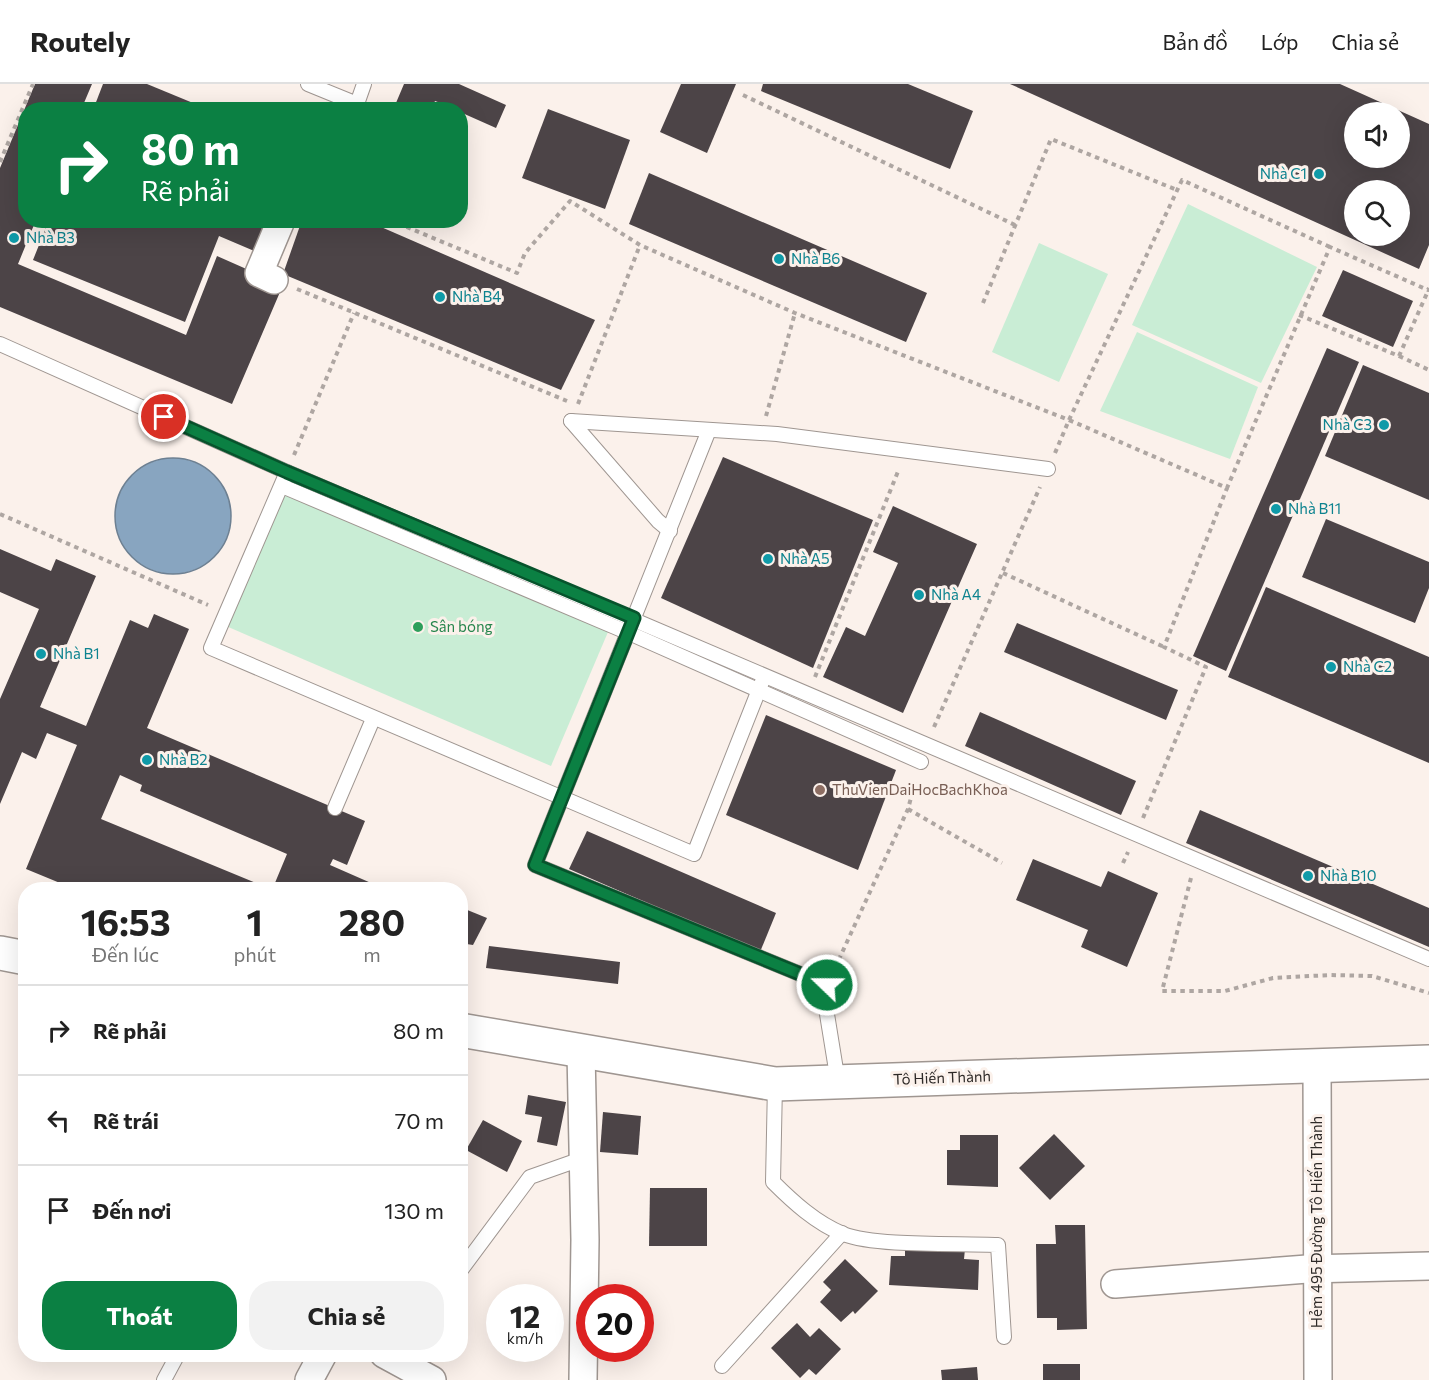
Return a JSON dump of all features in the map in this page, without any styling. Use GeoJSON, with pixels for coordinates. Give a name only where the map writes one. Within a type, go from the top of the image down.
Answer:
{"type":"FeatureCollection","features":[{"type":"Feature","properties":{"kind":"main road"},"geometry":{"type":"LineString","coordinates":[[0,954],[18,956]]}},
{"type":"Feature","properties":{"kind":"main road","name":"Tô Hiến Thành"},"geometry":{"type":"LineString","coordinates":[[468,1031],[776,1084],[1429,1062]]}},
{"type":"Feature","properties":{"kind":"street"},"geometry":{"type":"LineString","coordinates":[[274,280],[259,273],[278,228]]}},
{"type":"Feature","properties":{"kind":"street"},"geometry":{"type":"LineString","coordinates":[[581,1052],[585,1240],[583,1380]]}},
{"type":"Feature","properties":{"kind":"street","name":"Hẻm 495 Đường Tô Hiến Thành"},"geometry":{"type":"LineString","coordinates":[[1317,1064],[1318,1380]]}},
{"type":"Feature","properties":{"kind":"street"},"geometry":{"type":"LineString","coordinates":[[1115,1284],[1317,1269],[1429,1266]]}},
{"type":"Feature","properties":{"kind":"street"},"geometry":{"type":"LineString","coordinates":[[309,1380],[319,1362]]}},
{"type":"Feature","properties":{"kind":"street"},"geometry":{"type":"LineString","coordinates":[[399,1362],[432,1380]]}},
{"type":"Feature","properties":{"kind":"lane"},"geometry":{"type":"LineString","coordinates":[[308,84],[352,102]]}},
{"type":"Feature","properties":{"kind":"lane"},"geometry":{"type":"LineString","coordinates":[[358,102],[364,84]]}},
{"type":"Feature","properties":{"kind":"lane"},"geometry":{"type":"LineString","coordinates":[[0,344],[287,472],[634,618],[808,696],[1429,959]]}},
{"type":"Feature","properties":{"kind":"lane"},"geometry":{"type":"LineString","coordinates":[[571,421],[761,433],[1048,469]]}},
{"type":"Feature","properties":{"kind":"lane"},"geometry":{"type":"LineString","coordinates":[[571,421],[658,522],[670,531]]}},
{"type":"Feature","properties":{"kind":"lane"},"geometry":{"type":"LineString","coordinates":[[709,430],[535,865],[827,985]]}},
{"type":"Feature","properties":{"kind":"lane"},"geometry":{"type":"LineString","coordinates":[[287,472],[211,648],[373,719],[694,854],[764,677]]}},
{"type":"Feature","properties":{"kind":"lane"},"geometry":{"type":"LineString","coordinates":[[282,486],[629,633],[758,692],[921,762]]}},
{"type":"Feature","properties":{"kind":"lane"},"geometry":{"type":"LineString","coordinates":[[335,808],[373,719]]}},
{"type":"Feature","properties":{"kind":"lane"},"geometry":{"type":"LineString","coordinates":[[826,1008],[838,1082]]}},
{"type":"Feature","properties":{"kind":"lane"},"geometry":{"type":"LineString","coordinates":[[776,1084],[773,1182],[799,1207],[842,1233],[866,1240],[998,1245],[1004,1337]]}},
{"type":"Feature","properties":{"kind":"lane"},"geometry":{"type":"LineString","coordinates":[[468,1261],[530,1177],[584,1158]]}},
{"type":"Feature","properties":{"kind":"lane"},"geometry":{"type":"LineString","coordinates":[[722,1366],[842,1233]]}},
{"type":"Feature","properties":{"kind":"lane"},"geometry":{"type":"LineString","coordinates":[[164,1380],[174,1362]]}},
{"type":"Feature","properties":{"kind":"path"},"geometry":{"type":"LineString","coordinates":[[25,102],[33,84]]}},
{"type":"Feature","properties":{"kind":"path"},"geometry":{"type":"LineString","coordinates":[[743,95],[1015,225]]}},
{"type":"Feature","properties":{"kind":"path"},"geometry":{"type":"LineString","coordinates":[[0,162],[18,119]]}},
{"type":"Feature","properties":{"kind":"path"},"geometry":{"type":"LineString","coordinates":[[983,303],[1051,139],[1177,190]]}},
{"type":"Feature","properties":{"kind":"path"},"geometry":{"type":"LineString","coordinates":[[926,745],[1069,420],[1182,180],[1429,290],[1398,356]]}},
{"type":"Feature","properties":{"kind":"path"},"geometry":{"type":"LineString","coordinates":[[409,228],[517,273],[525,253],[570,201],[640,245],[795,313],[1069,420],[1227,488]]}},
{"type":"Feature","properties":{"kind":"path"},"geometry":{"type":"LineString","coordinates":[[571,421],[640,245]]}},
{"type":"Feature","properties":{"kind":"path"},"geometry":{"type":"LineString","coordinates":[[1164,647],[1227,488],[1330,247]]}},
{"type":"Feature","properties":{"kind":"path"},"geometry":{"type":"LineString","coordinates":[[274,280],[578,405]]}},
{"type":"Feature","properties":{"kind":"path"},"geometry":{"type":"LineString","coordinates":[[287,472],[354,313]]}},
{"type":"Feature","properties":{"kind":"path"},"geometry":{"type":"LineString","coordinates":[[761,433],[795,313]]}},
{"type":"Feature","properties":{"kind":"path"},"geometry":{"type":"LineString","coordinates":[[1299,315],[1429,370]]}},
{"type":"Feature","properties":{"kind":"path"},"geometry":{"type":"LineString","coordinates":[[808,696],[906,452]]}},
{"type":"Feature","properties":{"kind":"path"},"geometry":{"type":"LineString","coordinates":[[0,514],[225,613]]}},
{"type":"Feature","properties":{"kind":"path"},"geometry":{"type":"LineString","coordinates":[[1003,573],[1206,667],[1136,835]]}},
{"type":"Feature","properties":{"kind":"path"},"geometry":{"type":"LineString","coordinates":[[827,985],[908,809],[921,762]]}},
{"type":"Feature","properties":{"kind":"path"},"geometry":{"type":"LineString","coordinates":[[908,809],[1002,863]]}},
{"type":"Feature","properties":{"kind":"path"},"geometry":{"type":"LineString","coordinates":[[1196,860],[1162,991],[1225,991],[1273,978],[1330,975],[1372,976],[1429,993]]}},
{"type":"Feature","properties":{"kind":"green space"},"geometry":{"type":"Polygon","coordinates":[[[1188,204],[1317,267],[1261,383],[1132,325],[1188,204]]]}},
{"type":"Feature","properties":{"kind":"green space"},"geometry":{"type":"Polygon","coordinates":[[[1039,243],[1108,274],[1059,382],[992,352],[1039,243]]]}},
{"type":"Feature","properties":{"kind":"green space"},"geometry":{"type":"Polygon","coordinates":[[[1137,332],[1258,387],[1230,459],[1100,411],[1137,332]]]}},
{"type":"Feature","properties":{"kind":"green space"},"geometry":{"type":"Polygon","coordinates":[[[283,492],[608,632],[551,766],[226,626],[283,492]]]}},
{"type":"Feature","properties":{"kind":"water"},"geometry":{"type":"Polygon","coordinates":[[[173,458],[195,462],[214,475],[227,494],[231,516],[227,538],[214,557],[195,570],[173,574],[151,570],[132,557],[119,538],[115,516],[119,494],[132,475],[151,462],[173,458]]]}},
{"type":"Feature","properties":{"kind":"building","name":"Nhà B3"},"geometry":{"type":"Polygon","coordinates":[[[35,84],[92,84],[84,102],[28,102],[35,84]]]}},
{"type":"Feature","properties":{"kind":"building"},"geometry":{"type":"Polygon","coordinates":[[[103,84],[147,84],[191,102],[96,102],[103,84]]]}},
{"type":"Feature","properties":{"kind":"building"},"geometry":{"type":"Polygon","coordinates":[[[404,84],[459,84],[506,105],[496,128],[468,116],[468,102],[396,102],[404,84]]]}},
{"type":"Feature","properties":{"kind":"building"},"geometry":{"type":"Polygon","coordinates":[[[681,84],[736,84],[707,153],[660,132],[681,84]]]}},
{"type":"Feature","properties":{"kind":"building"},"geometry":{"type":"Polygon","coordinates":[[[763,84],[908,84],[973,111],[950,169],[761,91],[763,84]]]}},
{"type":"Feature","properties":{"kind":"building","name":"Nhà C1"},"geometry":{"type":"Polygon","coordinates":[[[1010,84],[1340,84],[1380,102],[1344,102],[1344,168],[1410,168],[1410,115],[1429,124],[1429,245],[1419,269],[1368,246],[1410,246],[1410,180],[1344,180],[1344,235],[1010,84]]]}},
{"type":"Feature","properties":{"kind":"building"},"geometry":{"type":"Polygon","coordinates":[[[548,109],[630,140],[605,209],[522,178],[548,109]]]}},
{"type":"Feature","properties":{"kind":"building","name":"Nhà B3"},"geometry":{"type":"Polygon","coordinates":[[[18,125],[18,228],[33,228],[18,264],[186,335],[217,256],[283,285],[232,404],[0,307],[0,168],[18,125]]]}},
{"type":"Feature","properties":{"kind":"building","name":"Nhà B6"},"geometry":{"type":"Polygon","coordinates":[[[649,173],[927,293],[906,342],[629,224],[649,173]]]}},
{"type":"Feature","properties":{"kind":"building"},"geometry":{"type":"Polygon","coordinates":[[[46,228],[277,228],[266,256],[219,236],[185,322],[33,260],[46,228]]]}},
{"type":"Feature","properties":{"kind":"building","name":"Nhà B4"},"geometry":{"type":"Polygon","coordinates":[[[299,228],[383,228],[595,320],[561,390],[283,274],[299,228]]]}},
{"type":"Feature","properties":{"kind":"building"},"geometry":{"type":"Polygon","coordinates":[[[1343,270],[1413,301],[1393,347],[1322,316],[1343,270]]]}},
{"type":"Feature","properties":{"kind":"building","name":"Nhà B11"},"geometry":{"type":"Polygon","coordinates":[[[1327,348],[1359,362],[1226,671],[1193,656],[1327,348]]]}},
{"type":"Feature","properties":{"kind":"building","name":"Nhà C3"},"geometry":{"type":"Polygon","coordinates":[[[1363,365],[1429,393],[1429,500],[1325,456],[1363,365]]]}},
{"type":"Feature","properties":{"kind":"building","name":"Nhà A5"},"geometry":{"type":"Polygon","coordinates":[[[723,457],[873,520],[813,668],[661,598],[723,457]]]}},
{"type":"Feature","properties":{"kind":"building","name":"Nhà A4"},"geometry":{"type":"Polygon","coordinates":[[[893,506],[977,544],[903,713],[823,677],[846,627],[865,636],[898,563],[873,552],[893,506]]]}},
{"type":"Feature","properties":{"kind":"building"},"geometry":{"type":"Polygon","coordinates":[[[1326,519],[1429,562],[1429,588],[1415,623],[1302,577],[1326,519]]]}},
{"type":"Feature","properties":{"kind":"building","name":"Nhà B2"},"geometry":{"type":"Polygon","coordinates":[[[0,549],[51,571],[56,559],[96,576],[40,707],[86,726],[130,620],[148,628],[154,614],[189,629],[147,728],[365,821],[347,865],[333,859],[330,865],[369,882],[275,882],[287,854],[140,791],[142,785],[120,775],[101,819],[254,882],[58,882],[26,869],[77,745],[47,733],[36,759],[22,752],[0,804],[0,699],[39,609],[0,592],[0,549]]]}},
{"type":"Feature","properties":{"kind":"building","name":"Nhà C2"},"geometry":{"type":"Polygon","coordinates":[[[1266,587],[1429,657],[1429,763],[1228,677],[1266,587]]]}},
{"type":"Feature","properties":{"kind":"building"},"geometry":{"type":"Polygon","coordinates":[[[1017,623],[1178,690],[1166,720],[1004,652],[1017,623]]]}},
{"type":"Feature","properties":{"kind":"building"},"geometry":{"type":"Polygon","coordinates":[[[980,712],[1136,781],[1121,815],[965,746],[980,712]]]}},
{"type":"Feature","properties":{"kind":"building"},"geometry":{"type":"Polygon","coordinates":[[[766,715],[896,770],[858,870],[726,815],[766,715]]]}},
{"type":"Feature","properties":{"kind":"building","name":"Nhà B10"},"geometry":{"type":"Polygon","coordinates":[[[1200,810],[1429,908],[1429,947],[1186,843],[1200,810]]]}},
{"type":"Feature","properties":{"kind":"building"},"geometry":{"type":"Polygon","coordinates":[[[587,831],[776,913],[760,952],[569,869],[587,831]]]}},
{"type":"Feature","properties":{"kind":"building"},"geometry":{"type":"Polygon","coordinates":[[[1033,859],[1101,887],[1108,871],[1158,893],[1127,967],[1081,947],[1088,930],[1016,900],[1033,859]]]}},
{"type":"Feature","properties":{"kind":"building"},"geometry":{"type":"Polygon","coordinates":[[[468,910],[487,918],[473,945],[468,944],[468,910]]]}},
{"type":"Feature","properties":{"kind":"building"},"geometry":{"type":"Polygon","coordinates":[[[489,946],[620,962],[618,984],[486,968],[489,946]]]}},
{"type":"Feature","properties":{"kind":"building"},"geometry":{"type":"Polygon","coordinates":[[[528,1095],[566,1102],[557,1146],[537,1142],[542,1117],[525,1114],[528,1095]]]}},
{"type":"Feature","properties":{"kind":"building"},"geometry":{"type":"Polygon","coordinates":[[[603,1112],[641,1116],[638,1155],[600,1152],[603,1112]]]}},
{"type":"Feature","properties":{"kind":"building"},"geometry":{"type":"Polygon","coordinates":[[[483,1120],[522,1141],[507,1172],[468,1151],[468,1146],[483,1120]]]}},
{"type":"Feature","properties":{"kind":"building"},"geometry":{"type":"Polygon","coordinates":[[[1054,1134],[1085,1166],[1050,1200],[1019,1168],[1054,1134]]]}},
{"type":"Feature","properties":{"kind":"building"},"geometry":{"type":"Polygon","coordinates":[[[960,1135],[998,1135],[998,1187],[947,1185],[947,1150],[960,1150],[960,1135]]]}},
{"type":"Feature","properties":{"kind":"building"},"geometry":{"type":"Polygon","coordinates":[[[650,1188],[707,1188],[707,1246],[649,1246],[650,1188]]]}},
{"type":"Feature","properties":{"kind":"building"},"geometry":{"type":"Polygon","coordinates":[[[1055,1225],[1085,1225],[1087,1329],[1057,1330],[1057,1318],[1037,1318],[1036,1244],[1056,1244],[1055,1225]]]}},
{"type":"Feature","properties":{"kind":"building"},"geometry":{"type":"Polygon","coordinates":[[[905,1247],[965,1249],[964,1259],[979,1260],[978,1290],[889,1285],[891,1256],[905,1256],[905,1247]]]}},
{"type":"Feature","properties":{"kind":"building"},"geometry":{"type":"Polygon","coordinates":[[[845,1259],[878,1291],[855,1314],[853,1311],[841,1322],[820,1302],[831,1290],[823,1282],[845,1259]]]}},
{"type":"Feature","properties":{"kind":"building"},"geometry":{"type":"Polygon","coordinates":[[[797,1323],[810,1337],[819,1328],[841,1349],[816,1375],[809,1369],[800,1378],[771,1348],[797,1323]]]}},
{"type":"Feature","properties":{"kind":"building"},"geometry":{"type":"Polygon","coordinates":[[[1043,1364],[1080,1364],[1080,1380],[1043,1380],[1043,1364]]]}},
{"type":"Feature","properties":{"kind":"building"},"geometry":{"type":"Polygon","coordinates":[[[977,1367],[978,1380],[942,1380],[941,1370],[977,1367]]]}},
{"type":"Feature","properties":{"kind":"place","name":"Nhà C1"},"geometry":{"type":"Point","coordinates":[1319,174]}},
{"type":"Feature","properties":{"kind":"place","name":"Nhà B3"},"geometry":{"type":"Point","coordinates":[14,238]}},
{"type":"Feature","properties":{"kind":"place","name":"Nhà B6"},"geometry":{"type":"Point","coordinates":[779,259]}},
{"type":"Feature","properties":{"kind":"place","name":"Nhà B4"},"geometry":{"type":"Point","coordinates":[440,297]}},
{"type":"Feature","properties":{"kind":"place","name":"Nhà C3"},"geometry":{"type":"Point","coordinates":[1384,425]}},
{"type":"Feature","properties":{"kind":"place","name":"Nhà B11"},"geometry":{"type":"Point","coordinates":[1276,509]}},
{"type":"Feature","properties":{"kind":"place","name":"Nhà A5"},"geometry":{"type":"Point","coordinates":[768,559]}},
{"type":"Feature","properties":{"kind":"place","name":"Nhà A4"},"geometry":{"type":"Point","coordinates":[919,595]}},
{"type":"Feature","properties":{"kind":"place","name":"Sân bóng"},"geometry":{"type":"Point","coordinates":[418,627]}},
{"type":"Feature","properties":{"kind":"place","name":"Nhà B1"},"geometry":{"type":"Point","coordinates":[41,654]}},
{"type":"Feature","properties":{"kind":"place","name":"Nhà C2"},"geometry":{"type":"Point","coordinates":[1331,667]}},
{"type":"Feature","properties":{"kind":"place","name":"Nhà B2"},"geometry":{"type":"Point","coordinates":[147,760]}},
{"type":"Feature","properties":{"kind":"place","name":"ThuVienDaiHocBachKhoa"},"geometry":{"type":"Point","coordinates":[820,790]}},
{"type":"Feature","properties":{"kind":"place","name":"Nhà B10"},"geometry":{"type":"Point","coordinates":[1308,876]}},
{"type":"Feature","properties":{"kind":"route"},"geometry":{"type":"LineString","coordinates":[[164,417],[287,472],[634,618],[535,865],[827,985]]}}]}
